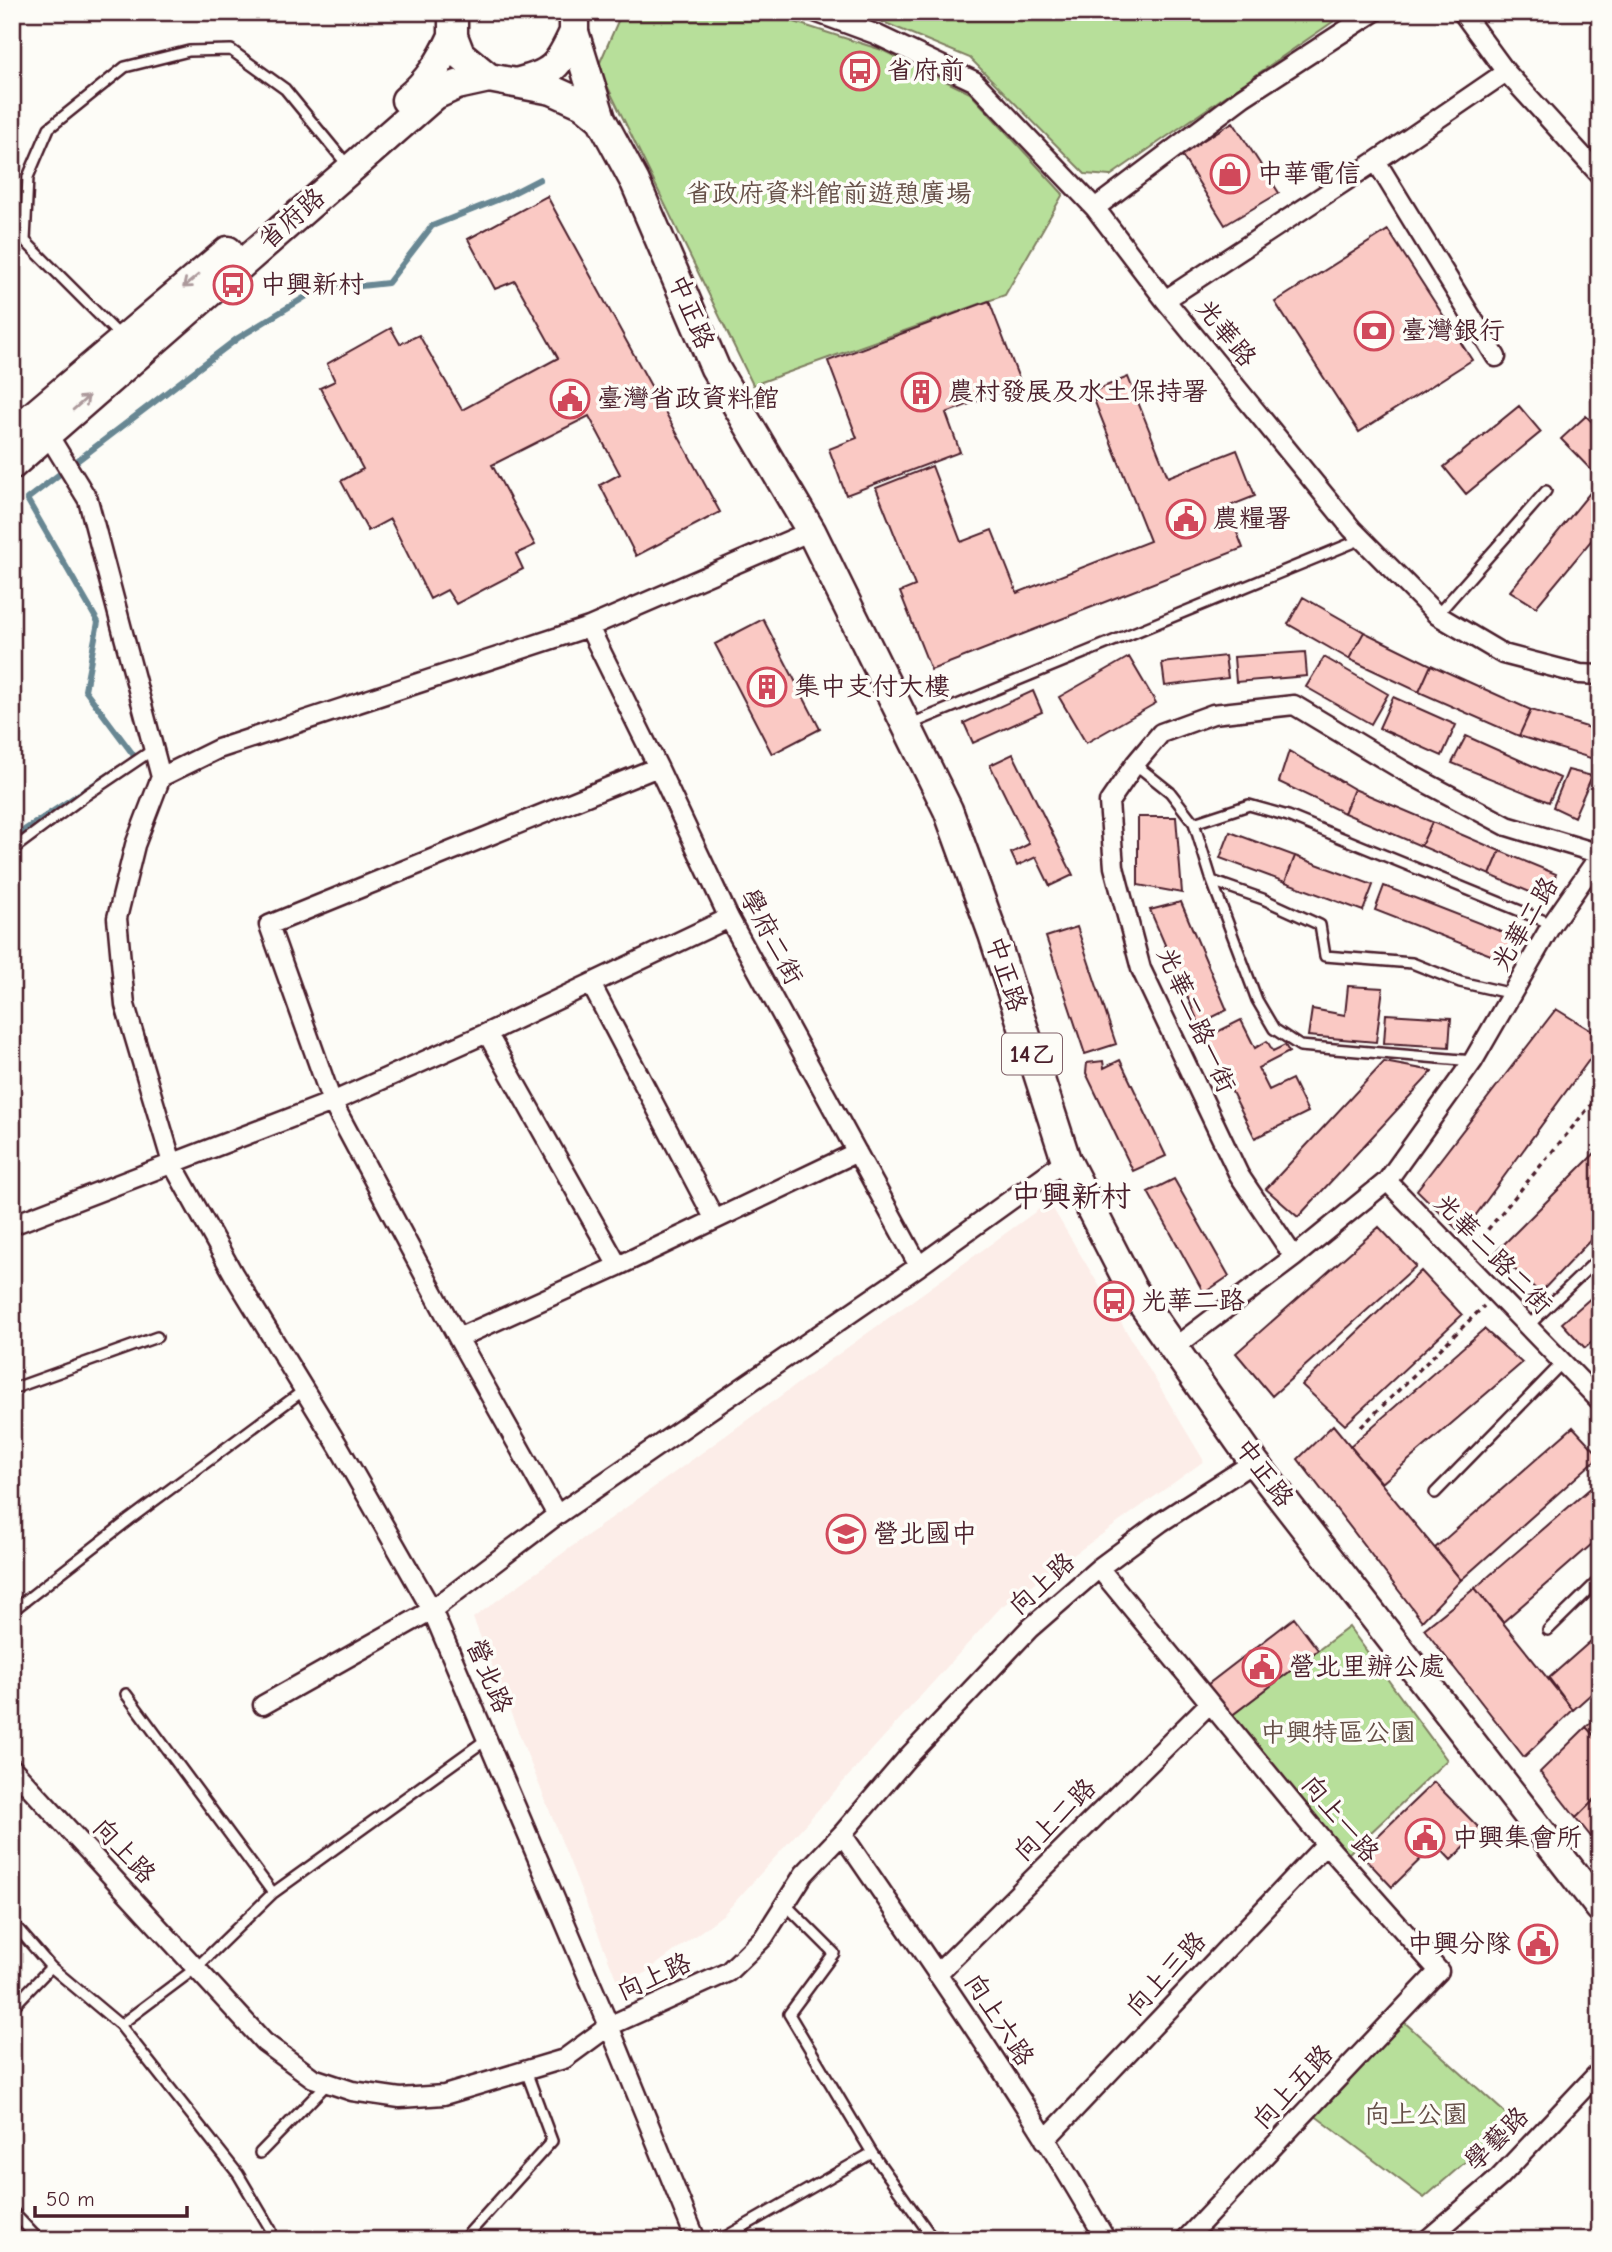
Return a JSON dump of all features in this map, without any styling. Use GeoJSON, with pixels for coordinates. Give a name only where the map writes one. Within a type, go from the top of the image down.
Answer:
{"type":"FeatureCollection","features":[{"type":"Feature","properties":{"kind":"main road","name":"省府路"},"geometry":{"type":"LineString","coordinates":[[12,434],[131,345],[345,163],[435,95],[457,85],[540,77],[561,61],[578,19]]}},
{"type":"Feature","properties":{"kind":"main road","name":"14乙"},"geometry":{"type":"LineString","coordinates":[[578,19],[601,118]]}},
{"type":"Feature","properties":{"kind":"main road","name":"省府路"},"geometry":{"type":"LineString","coordinates":[[345,163],[425,84],[442,60],[453,24]]}},
{"type":"Feature","properties":{"kind":"main road"},"geometry":{"type":"LineString","coordinates":[[453,24],[460,54],[502,81]]}},
{"type":"Feature","properties":{"kind":"main road","name":"14乙"},"geometry":{"type":"LineString","coordinates":[[502,81],[552,90],[583,104],[601,118]]}},
{"type":"Feature","properties":{"kind":"main road","name":"中正路"},"geometry":{"type":"LineString","coordinates":[[601,118],[635,182],[715,368],[811,531],[948,810],[993,934],[1066,1160],[1132,1289],[1254,1462],[1600,1908]]}},
{"type":"Feature","properties":{"kind":"main road","name":"省府路"},"geometry":{"type":"LineString","coordinates":[[12,465],[47,433],[131,345]]}},
{"type":"Feature","properties":{"kind":"street","name":"光華路"},"geometry":{"type":"LineString","coordinates":[[815,12],[875,34],[974,81],[1095,208],[1166,300],[1362,539],[1437,615],[1503,654],[1580,674],[1600,675]]}},
{"type":"Feature","properties":{"kind":"street"},"geometry":{"type":"LineString","coordinates":[[1095,208],[1243,97],[1374,12]]}},
{"type":"Feature","properties":{"kind":"street"},"geometry":{"type":"LineString","coordinates":[[1462,12],[1506,72],[1600,175]]}},
{"type":"Feature","properties":{"kind":"street"},"geometry":{"type":"LineString","coordinates":[[1166,300],[1506,72]]}},
{"type":"Feature","properties":{"kind":"street"},"geometry":{"type":"LineString","coordinates":[[1376,161],[1496,358]]}},
{"type":"Feature","properties":{"kind":"street"},"geometry":{"type":"LineString","coordinates":[[47,433],[88,500],[161,777],[218,748],[589,627],[811,531]]}},
{"type":"Feature","properties":{"kind":"street","name":"學府二街"},"geometry":{"type":"LineString","coordinates":[[589,627],[729,918],[919,1266]]}},
{"type":"Feature","properties":{"kind":"street","name":"光華二路一街"},"geometry":{"type":"LineString","coordinates":[[1294,1257],[1239,1175],[1141,970],[1114,867],[1110,802],[1135,764],[1161,733],[1213,714],[1294,705],[1404,771],[1507,826],[1600,854]]}},
{"type":"Feature","properties":{"kind":"street"},"geometry":{"type":"LineString","coordinates":[[557,1515],[458,1338],[332,1102],[269,925],[658,767]]}},
{"type":"Feature","properties":{"kind":"street","name":"營北路"},"geometry":{"type":"LineString","coordinates":[[161,777],[135,845],[117,918],[125,1005],[172,1163],[234,1275],[432,1610],[609,2026],[696,2240]]}},
{"type":"Feature","properties":{"kind":"street","name":"光華二路"},"geometry":{"type":"LineString","coordinates":[[1175,1347],[1294,1257],[1387,1181],[1473,1061],[1552,924],[1600,854]]}},
{"type":"Feature","properties":{"kind":"street"},"geometry":{"type":"LineString","coordinates":[[12,1225],[332,1102],[487,1034],[729,918]]}},
{"type":"Feature","properties":{"kind":"street"},"geometry":{"type":"LineString","coordinates":[[591,984],[714,1218]]}},
{"type":"Feature","properties":{"kind":"street"},"geometry":{"type":"LineString","coordinates":[[487,1034],[618,1266]]}},
{"type":"Feature","properties":{"kind":"street"},"geometry":{"type":"LineString","coordinates":[[458,1338],[618,1266],[857,1152]]}},
{"type":"Feature","properties":{"kind":"street"},"geometry":{"type":"LineString","coordinates":[[263,1705],[432,1610],[557,1515],[919,1266],[1066,1160]]}},
{"type":"Feature","properties":{"kind":"street","name":"光華二路二街"},"geometry":{"type":"LineString","coordinates":[[1387,1181],[1600,1401]]}},
{"type":"Feature","properties":{"kind":"street","name":"向上路"},"geometry":{"type":"LineString","coordinates":[[12,1768],[264,2042],[313,2078],[352,2091],[400,2098],[444,2095],[564,2059],[609,2026],[728,1972],[764,1937],[804,1874],[907,1758],[1029,1629],[1099,1568],[1160,1522],[1254,1462]]}},
{"type":"Feature","properties":{"kind":"street","name":"向上一路"},"geometry":{"type":"LineString","coordinates":[[1099,1568],[1326,1844],[1439,1971]]}},
{"type":"Feature","properties":{"kind":"street","name":"向上二路"},"geometry":{"type":"LineString","coordinates":[[937,1973],[1210,1703]]}},
{"type":"Feature","properties":{"kind":"street","name":"向上六路"},"geometry":{"type":"LineString","coordinates":[[842,1834],[937,1973],[1106,2240]]}},
{"type":"Feature","properties":{"kind":"street","name":"向上三路"},"geometry":{"type":"LineString","coordinates":[[1045,2140],[1326,1844]]}},
{"type":"Feature","properties":{"kind":"street","name":"向上五路"},"geometry":{"type":"LineString","coordinates":[[1185,2240],[1439,1971]]}},
{"type":"Feature","properties":{"kind":"street","name":"學藝路"},"geometry":{"type":"LineString","coordinates":[[1427,2240],[1499,2178],[1600,2071]]}},
{"type":"Feature","properties":{"kind":"lane"},"geometry":{"type":"LineString","coordinates":[[131,345],[26,241],[28,177],[49,128],[125,68],[189,51],[231,50],[285,89],[345,163]]}},
{"type":"Feature","properties":{"kind":"lane"},"geometry":{"type":"LineString","coordinates":[[1437,615],[1546,491]]}},
{"type":"Feature","properties":{"kind":"lane"},"geometry":{"type":"LineString","coordinates":[[906,726],[1362,539]]}},
{"type":"Feature","properties":{"kind":"lane"},"geometry":{"type":"LineString","coordinates":[[12,850],[154,749]]}},
{"type":"Feature","properties":{"kind":"lane"},"geometry":{"type":"LineString","coordinates":[[1135,764],[1170,792],[1194,823],[1212,881],[1257,1000],[1274,1029],[1300,1046],[1473,1061]]}},
{"type":"Feature","properties":{"kind":"lane"},"geometry":{"type":"LineString","coordinates":[[1194,823],[1249,805],[1289,816],[1552,924]]}},
{"type":"Feature","properties":{"kind":"lane"},"geometry":{"type":"LineString","coordinates":[[1212,881],[1263,898],[1320,925],[1325,956],[1412,963],[1461,982],[1513,994]]}},
{"type":"Feature","properties":{"kind":"lane"},"geometry":{"type":"LineString","coordinates":[[1527,1327],[1600,1257]]}},
{"type":"Feature","properties":{"kind":"lane"},"geometry":{"type":"LineString","coordinates":[[12,1389],[157,1337]]}},
{"type":"Feature","properties":{"kind":"lane"},"geometry":{"type":"LineString","coordinates":[[1435,1493],[1562,1363]]}},
{"type":"Feature","properties":{"kind":"lane"},"geometry":{"type":"LineString","coordinates":[[12,1611],[130,1519],[304,1390]]}},
{"type":"Feature","properties":{"kind":"lane"},"geometry":{"type":"LineString","coordinates":[[1548,1630],[1600,1579]]}},
{"type":"Feature","properties":{"kind":"lane"},"geometry":{"type":"LineString","coordinates":[[126,1694],[273,1893]]}},
{"type":"Feature","properties":{"kind":"lane"},"geometry":{"type":"LineString","coordinates":[[120,2025],[196,1968],[273,1893],[487,1739]]}},
{"type":"Feature","properties":{"kind":"lane"},"geometry":{"type":"LineString","coordinates":[[785,1904],[834,1953],[789,2014],[873,2153],[934,2240]]}},
{"type":"Feature","properties":{"kind":"lane"},"geometry":{"type":"LineString","coordinates":[[12,1922],[51,1967],[120,2025],[238,2174],[271,2230]]}},
{"type":"Feature","properties":{"kind":"lane"},"geometry":{"type":"LineString","coordinates":[[12,2008],[51,1967]]}},
{"type":"Feature","properties":{"kind":"lane"},"geometry":{"type":"LineString","coordinates":[[463,2240],[552,2141],[526,2071]]}},
{"type":"Feature","properties":{"kind":"lane"},"geometry":{"type":"LineString","coordinates":[[260,2153],[328,2083]]}},
{"type":"Feature","properties":{"kind":"lane"},"geometry":{"type":"LineString","coordinates":[[720,2240],[873,2153]]}},
{"type":"Feature","properties":{"kind":"lane"},"geometry":{"type":"LineString","coordinates":[[12,2211],[38,2240]]}},
{"type":"Feature","properties":{"kind":"path"},"geometry":{"type":"LineString","coordinates":[[1463,1260],[1600,1094]]}},
{"type":"Feature","properties":{"kind":"path"},"geometry":{"type":"LineString","coordinates":[[1361,1427],[1496,1295]]}},
{"type":"Feature","properties":{"kind":"shaded area","name":"營北國中"},"geometry":{"type":"Polygon","coordinates":[[[1049,1202],[1204,1461],[1001,1607],[724,1914],[621,1991],[473,1618],[1049,1202]]]}},
{"type":"Feature","properties":{"kind":"green space","name":"省政府資料館前遊憩廣場"},"geometry":{"type":"Polygon","coordinates":[[[633,12],[763,12],[882,50],[970,93],[1063,194],[1005,295],[753,385],[598,67],[618,21],[633,12]]]}},
{"type":"Feature","properties":{"kind":"green space"},"geometry":{"type":"Polygon","coordinates":[[[859,12],[1347,12],[1110,176],[1085,174],[970,58],[859,12]]]}},
{"type":"Feature","properties":{"kind":"green space","name":"中興特區公園"},"geometry":{"type":"Polygon","coordinates":[[[1349,1627],[1447,1760],[1346,1856],[1231,1716],[1349,1627]]]}},
{"type":"Feature","properties":{"kind":"green space","name":"向上公園"},"geometry":{"type":"Polygon","coordinates":[[[1403,2021],[1513,2120],[1424,2198],[1314,2115],[1403,2021]]]}},
{"type":"Feature","properties":{"kind":"building","name":"中華電信"},"geometry":{"type":"Polygon","coordinates":[[[1233,122],[1279,193],[1225,225],[1181,154],[1233,122]]]}},
{"type":"Feature","properties":{"kind":"building","name":"臺灣省政資料館"},"geometry":{"type":"Polygon","coordinates":[[[547,196],[720,512],[636,556],[600,485],[620,474],[589,416],[492,465],[535,545],[516,554],[523,569],[456,604],[447,590],[430,599],[390,519],[368,531],[341,481],[363,469],[320,388],[335,381],[327,364],[391,328],[400,344],[419,335],[462,410],[558,358],[515,281],[495,289],[468,239],[547,196]]]}},
{"type":"Feature","properties":{"kind":"building","name":"臺灣銀行"},"geometry":{"type":"Polygon","coordinates":[[[1388,230],[1472,360],[1359,432],[1275,302],[1388,230]]]}},
{"type":"Feature","properties":{"kind":"building","name":"農村發展及水土保持署"},"geometry":{"type":"Polygon","coordinates":[[[989,301],[1021,384],[946,413],[960,452],[846,495],[829,449],[857,438],[828,361],[989,301]]]}},
{"type":"Feature","properties":{"kind":"building","name":"農糧署"},"geometry":{"type":"Polygon","coordinates":[[[1128,377],[1168,477],[1237,450],[1255,496],[1227,507],[1243,548],[931,670],[900,592],[915,586],[876,488],[932,466],[961,542],[992,530],[1017,593],[1150,541],[1091,392],[1128,377]]]}},
{"type":"Feature","properties":{"kind":"building"},"geometry":{"type":"Polygon","coordinates":[[[1519,406],[1541,432],[1466,494],[1444,467],[1519,406]]]}},
{"type":"Feature","properties":{"kind":"building"},"geometry":{"type":"Polygon","coordinates":[[[1586,416],[1600,430],[1600,479],[1561,439],[1586,416]]]}},
{"type":"Feature","properties":{"kind":"building"},"geometry":{"type":"Polygon","coordinates":[[[1593,489],[1600,495],[1600,530],[1536,607],[1510,591],[1593,489]]]}},
{"type":"Feature","properties":{"kind":"building"},"geometry":{"type":"Polygon","coordinates":[[[1303,597],[1364,632],[1349,659],[1288,624],[1303,597]]]}},
{"type":"Feature","properties":{"kind":"building","name":"集中支付大樓"},"geometry":{"type":"Polygon","coordinates":[[[763,619],[820,729],[772,754],[715,644],[763,619]]]}},
{"type":"Feature","properties":{"kind":"building"},"geometry":{"type":"Polygon","coordinates":[[[1364,632],[1431,665],[1419,692],[1349,659],[1364,632]]]}},
{"type":"Feature","properties":{"kind":"building"},"geometry":{"type":"Polygon","coordinates":[[[1305,652],[1307,676],[1236,682],[1234,657],[1305,652]]]}},
{"type":"Feature","properties":{"kind":"building"},"geometry":{"type":"Polygon","coordinates":[[[1225,656],[1228,678],[1165,686],[1162,663],[1225,656]]]}},
{"type":"Feature","properties":{"kind":"building"},"geometry":{"type":"Polygon","coordinates":[[[1129,657],[1156,703],[1086,743],[1059,697],[1129,657]]]}},
{"type":"Feature","properties":{"kind":"building"},"geometry":{"type":"Polygon","coordinates":[[[1324,657],[1388,694],[1371,724],[1306,687],[1324,657]]]}},
{"type":"Feature","properties":{"kind":"building"},"geometry":{"type":"Polygon","coordinates":[[[1431,665],[1531,710],[1519,736],[1419,692],[1431,665]]]}},
{"type":"Feature","properties":{"kind":"building"},"geometry":{"type":"Polygon","coordinates":[[[1033,691],[1042,712],[973,743],[964,723],[1033,691]]]}},
{"type":"Feature","properties":{"kind":"building"},"geometry":{"type":"Polygon","coordinates":[[[1393,697],[1456,725],[1442,756],[1379,728],[1393,697]]]}},
{"type":"Feature","properties":{"kind":"building"},"geometry":{"type":"Polygon","coordinates":[[[1531,710],[1600,731],[1600,761],[1519,736],[1531,710]]]}},
{"type":"Feature","properties":{"kind":"building"},"geometry":{"type":"Polygon","coordinates":[[[1466,736],[1560,778],[1549,802],[1452,763],[1466,736]]]}},
{"type":"Feature","properties":{"kind":"building"},"geometry":{"type":"Polygon","coordinates":[[[1289,751],[1354,789],[1344,813],[1279,782],[1289,751]]]}},
{"type":"Feature","properties":{"kind":"building"},"geometry":{"type":"Polygon","coordinates":[[[1013,754],[1073,875],[1050,886],[1036,857],[1017,866],[1011,853],[1029,844],[990,765],[1013,754]]]}},
{"type":"Feature","properties":{"kind":"building"},"geometry":{"type":"Polygon","coordinates":[[[1568,770],[1592,776],[1574,817],[1553,807],[1568,770]]]}},
{"type":"Feature","properties":{"kind":"building"},"geometry":{"type":"Polygon","coordinates":[[[1354,789],[1432,822],[1421,846],[1344,813],[1354,789]]]}},
{"type":"Feature","properties":{"kind":"building"},"geometry":{"type":"Polygon","coordinates":[[[1138,817],[1176,817],[1182,893],[1138,885],[1138,817]]]}},
{"type":"Feature","properties":{"kind":"building"},"geometry":{"type":"Polygon","coordinates":[[[1432,822],[1500,851],[1490,875],[1421,846],[1432,822]]]}},
{"type":"Feature","properties":{"kind":"building"},"geometry":{"type":"Polygon","coordinates":[[[1230,832],[1295,856],[1285,882],[1220,858],[1230,832]]]}},
{"type":"Feature","properties":{"kind":"building"},"geometry":{"type":"Polygon","coordinates":[[[1500,851],[1556,874],[1546,899],[1490,875],[1500,851]]]}},
{"type":"Feature","properties":{"kind":"building"},"geometry":{"type":"Polygon","coordinates":[[[1295,856],[1373,885],[1363,911],[1285,882],[1295,856]]]}},
{"type":"Feature","properties":{"kind":"building"},"geometry":{"type":"Polygon","coordinates":[[[1384,886],[1515,937],[1506,961],[1375,910],[1384,886]]]}},
{"type":"Feature","properties":{"kind":"building"},"geometry":{"type":"Polygon","coordinates":[[[1181,902],[1227,1010],[1199,1024],[1150,910],[1181,902]]]}},
{"type":"Feature","properties":{"kind":"building"},"geometry":{"type":"Polygon","coordinates":[[[1077,927],[1116,1044],[1085,1054],[1046,937],[1077,927]]]}},
{"type":"Feature","properties":{"kind":"building"},"geometry":{"type":"Polygon","coordinates":[[[1348,986],[1383,988],[1376,1042],[1308,1036],[1312,1009],[1345,1015],[1348,986]]]}},
{"type":"Feature","properties":{"kind":"building"},"geometry":{"type":"Polygon","coordinates":[[[1556,1009],[1600,1036],[1600,1045],[1462,1234],[1417,1190],[1556,1009]]]}},
{"type":"Feature","properties":{"kind":"building"},"geometry":{"type":"Polygon","coordinates":[[[1386,1014],[1451,1018],[1449,1047],[1384,1043],[1386,1014]]]}},
{"type":"Feature","properties":{"kind":"building"},"geometry":{"type":"Polygon","coordinates":[[[1241,1020],[1255,1048],[1267,1041],[1273,1051],[1285,1045],[1289,1052],[1258,1068],[1269,1090],[1292,1079],[1308,1112],[1255,1138],[1205,1038],[1241,1020]]]}},
{"type":"Feature","properties":{"kind":"building"},"geometry":{"type":"Polygon","coordinates":[[[1120,1060],[1166,1156],[1133,1171],[1086,1073],[1087,1063],[1103,1061],[1104,1068],[1120,1060]]]}},
{"type":"Feature","properties":{"kind":"building"},"geometry":{"type":"Polygon","coordinates":[[[1384,1062],[1433,1071],[1298,1217],[1266,1189],[1384,1062]]]}},
{"type":"Feature","properties":{"kind":"building"},"geometry":{"type":"Polygon","coordinates":[[[1600,1148],[1600,1230],[1540,1293],[1496,1252],[1600,1148]]]}},
{"type":"Feature","properties":{"kind":"building"},"geometry":{"type":"Polygon","coordinates":[[[1174,1179],[1229,1276],[1204,1293],[1148,1192],[1174,1179]]]}},
{"type":"Feature","properties":{"kind":"building"},"geometry":{"type":"Polygon","coordinates":[[[1379,1227],[1416,1266],[1272,1396],[1236,1353],[1379,1227]]]}},
{"type":"Feature","properties":{"kind":"building"},"geometry":{"type":"Polygon","coordinates":[[[1421,1271],[1462,1315],[1345,1425],[1302,1385],[1421,1271]]]}},
{"type":"Feature","properties":{"kind":"building"},"geometry":{"type":"Polygon","coordinates":[[[1600,1290],[1600,1335],[1585,1348],[1562,1323],[1600,1290]]]}},
{"type":"Feature","properties":{"kind":"building"},"geometry":{"type":"Polygon","coordinates":[[[1484,1329],[1522,1363],[1382,1483],[1350,1446],[1484,1329]]]}},
{"type":"Feature","properties":{"kind":"building"},"geometry":{"type":"Polygon","coordinates":[[[1333,1425],[1461,1580],[1422,1621],[1298,1459],[1333,1425]]]}},
{"type":"Feature","properties":{"kind":"building"},"geometry":{"type":"Polygon","coordinates":[[[1573,1427],[1600,1456],[1461,1580],[1435,1548],[1573,1427]]]}},
{"type":"Feature","properties":{"kind":"building"},"geometry":{"type":"Polygon","coordinates":[[[1600,1480],[1600,1537],[1503,1622],[1475,1588],[1600,1480]]]}},
{"type":"Feature","properties":{"kind":"building"},"geometry":{"type":"Polygon","coordinates":[[[1475,1588],[1573,1710],[1524,1757],[1424,1629],[1475,1588]]]}},
{"type":"Feature","properties":{"kind":"building","name":"營北里辦公處"},"geometry":{"type":"Polygon","coordinates":[[[1294,1618],[1318,1650],[1231,1716],[1207,1685],[1294,1618]]]}},
{"type":"Feature","properties":{"kind":"building"},"geometry":{"type":"Polygon","coordinates":[[[1600,1633],[1600,1686],[1573,1710],[1549,1678],[1600,1633]]]}},
{"type":"Feature","properties":{"kind":"building"},"geometry":{"type":"Polygon","coordinates":[[[1600,1715],[1600,1742],[1586,1727],[1600,1715]]]}},
{"type":"Feature","properties":{"kind":"building"},"geometry":{"type":"Polygon","coordinates":[[[1586,1727],[1600,1742],[1600,1794],[1576,1818],[1540,1772],[1586,1727]]]}},
{"type":"Feature","properties":{"kind":"building","name":"中興集會所"},"geometry":{"type":"Polygon","coordinates":[[[1434,1782],[1482,1831],[1451,1860],[1436,1844],[1392,1887],[1360,1853],[1434,1782]]]}},
{"type":"Feature","properties":{"kind":"building"},"geometry":{"type":"Polygon","coordinates":[[[1600,1794],[1600,1848],[1576,1818],[1600,1794]]]}},
{"type":"Feature","properties":{"kind":"waterway"},"geometry":{"type":"LineString","coordinates":[[131,760],[135,757],[85,690],[98,622],[27,499],[238,338],[315,291],[388,283],[432,226],[507,196],[540,179]]}},
{"type":"Feature","properties":{"kind":"waterway"},"geometry":{"type":"LineString","coordinates":[[12,838],[119,768]]}},
{"type":"Feature","properties":{"kind":"place","name":"省府前"},"geometry":{"type":"Point","coordinates":[860,71]}},
{"type":"Feature","properties":{"kind":"place","name":"中華電信"},"geometry":{"type":"Point","coordinates":[1230,174]}},
{"type":"Feature","properties":{"kind":"place","name":"中興新村"},"geometry":{"type":"Point","coordinates":[233,285]}},
{"type":"Feature","properties":{"kind":"place","name":"臺灣銀行"},"geometry":{"type":"Point","coordinates":[1374,331]}},
{"type":"Feature","properties":{"kind":"place","name":"農村發展及水土保持署"},"geometry":{"type":"Point","coordinates":[921,392]}},
{"type":"Feature","properties":{"kind":"place","name":"臺灣省政資料館"},"geometry":{"type":"Point","coordinates":[570,399]}},
{"type":"Feature","properties":{"kind":"place","name":"農糧署"},"geometry":{"type":"Point","coordinates":[1186,519]}},
{"type":"Feature","properties":{"kind":"place","name":"集中支付大樓"},"geometry":{"type":"Point","coordinates":[767,687]}},
{"type":"Feature","properties":{"kind":"place","name":"光華二路"},"geometry":{"type":"Point","coordinates":[1114,1301]}},
{"type":"Feature","properties":{"kind":"place","name":"營北國中"},"geometry":{"type":"Point","coordinates":[846,1534]}},
{"type":"Feature","properties":{"kind":"place","name":"營北里辦公處"},"geometry":{"type":"Point","coordinates":[1262,1667]}},
{"type":"Feature","properties":{"kind":"place","name":"中興集會所"},"geometry":{"type":"Point","coordinates":[1425,1838]}},
{"type":"Feature","properties":{"kind":"place","name":"中興分隊"},"geometry":{"type":"Point","coordinates":[1538,1944]}},
{"type":"Feature","properties":{"kind":"district","name":"中興新村"},"geometry":{"type":"Point","coordinates":[1071,1196]}}]}
